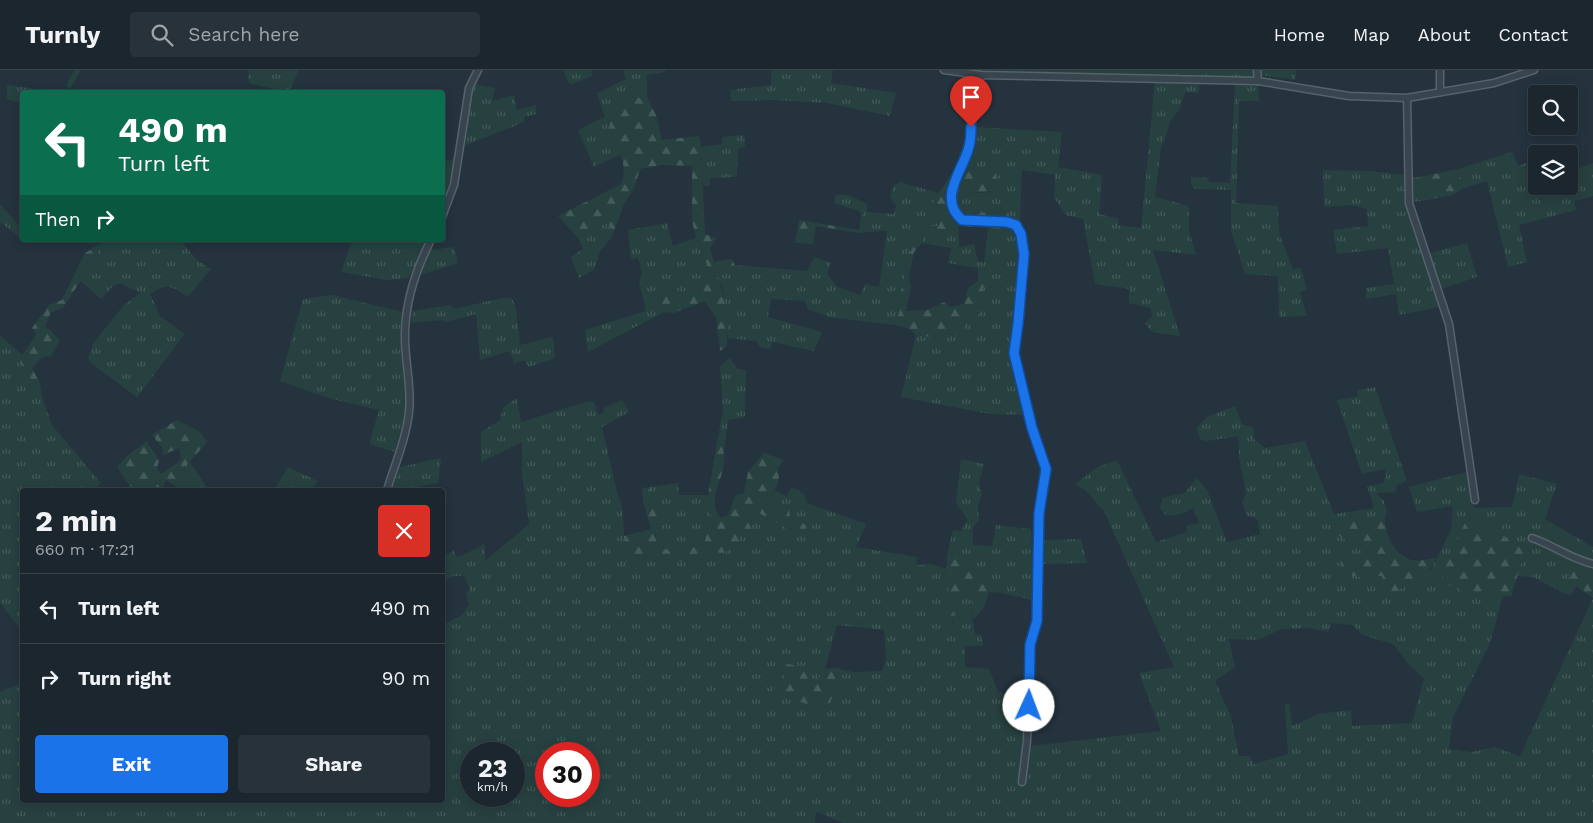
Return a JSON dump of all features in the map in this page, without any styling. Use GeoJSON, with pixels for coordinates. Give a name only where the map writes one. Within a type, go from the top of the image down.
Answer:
{"type":"FeatureCollection","features":[{"type":"Feature","properties":{"kind":"street"},"geometry":{"type":"LineString","coordinates":[[445,209],[454,185],[469,88],[478,70]]}},
{"type":"Feature","properties":{"kind":"street"},"geometry":{"type":"LineString","coordinates":[[944,70],[981,75],[1258,81],[1349,96],[1407,98],[1494,82],[1534,70]]}},
{"type":"Feature","properties":{"kind":"street"},"geometry":{"type":"LineString","coordinates":[[1258,70],[1258,81]]}},
{"type":"Feature","properties":{"kind":"street"},"geometry":{"type":"LineString","coordinates":[[1440,70],[1440,92]]}},
{"type":"Feature","properties":{"kind":"street"},"geometry":{"type":"LineString","coordinates":[[981,75],[973,112],[969,148],[951,190],[951,203],[962,220],[1007,222],[1016,225],[1021,234],[1024,269],[1014,353],[1032,428],[1046,469],[1039,513],[1037,621],[1030,645],[1027,741],[1022,782]]}},
{"type":"Feature","properties":{"kind":"street"},"geometry":{"type":"LineString","coordinates":[[1407,98],[1409,203],[1449,324],[1475,500]]}},
{"type":"Feature","properties":{"kind":"street"},"geometry":{"type":"LineString","coordinates":[[388,488],[399,457],[409,414],[409,379],[405,332],[409,298],[420,261],[430,242]]}},
{"type":"Feature","properties":{"kind":"street"},"geometry":{"type":"LineString","coordinates":[[1532,538],[1550,544],[1574,558],[1593,564]]}},
{"type":"Feature","properties":{"kind":"green space"},"geometry":{"type":"Polygon","coordinates":[[[74,70],[81,70],[70,89],[66,86],[74,70]]]}},
{"type":"Feature","properties":{"kind":"green space"},"geometry":{"type":"Polygon","coordinates":[[[248,70],[299,70],[290,90],[277,90],[249,83],[248,70]]]}},
{"type":"Feature","properties":{"kind":"green space"},"geometry":{"type":"Polygon","coordinates":[[[563,70],[591,70],[592,76],[570,85],[563,70]]]}},
{"type":"Feature","properties":{"kind":"green space"},"geometry":{"type":"Polygon","coordinates":[[[623,70],[665,70],[665,72],[647,75],[647,97],[633,98],[608,123],[621,154],[594,167],[578,130],[605,117],[597,93],[626,79],[623,70]]]}},
{"type":"Feature","properties":{"kind":"green space"},"geometry":{"type":"Polygon","coordinates":[[[771,70],[833,70],[831,83],[896,93],[890,116],[827,103],[773,100],[731,101],[730,90],[771,85],[771,70]]]}},
{"type":"Feature","properties":{"kind":"green space"},"geometry":{"type":"Polygon","coordinates":[[[971,70],[1254,70],[1255,78],[971,70]]]}},
{"type":"Feature","properties":{"kind":"green space"},"geometry":{"type":"Polygon","coordinates":[[[1261,70],[1296,70],[1295,80],[1261,75],[1261,70]]]}},
{"type":"Feature","properties":{"kind":"green space"},"geometry":{"type":"Polygon","coordinates":[[[1155,81],[1199,83],[1199,93],[1185,92],[1180,109],[1171,120],[1161,148],[1155,197],[1189,206],[1189,231],[1196,255],[1153,250],[1180,336],[1152,332],[1145,323],[1152,317],[1151,308],[1129,303],[1129,289],[1095,284],[1083,219],[1065,215],[1054,197],[1055,175],[1022,170],[1020,220],[1002,213],[967,212],[961,202],[963,194],[993,192],[993,173],[967,167],[975,150],[977,127],[1062,132],[1058,167],[1102,175],[1099,214],[1119,219],[1118,225],[1141,228],[1155,81]]]}},
{"type":"Feature","properties":{"kind":"green space"},"geometry":{"type":"Polygon","coordinates":[[[475,84],[495,88],[492,101],[514,95],[517,110],[536,105],[536,114],[524,117],[524,122],[464,146],[469,98],[475,84]]]}},
{"type":"Feature","properties":{"kind":"green space"},"geometry":{"type":"Polygon","coordinates":[[[1235,84],[1258,85],[1259,101],[1239,101],[1236,203],[1278,206],[1279,233],[1293,269],[1301,268],[1307,290],[1300,292],[1307,316],[1279,317],[1278,276],[1245,274],[1231,231],[1231,190],[1195,189],[1191,185],[1191,177],[1208,178],[1209,182],[1230,183],[1235,84]]]}},
{"type":"Feature","properties":{"kind":"green space"},"geometry":{"type":"Polygon","coordinates":[[[7,85],[46,90],[20,90],[20,103],[7,99],[7,85]]]}},
{"type":"Feature","properties":{"kind":"green space"},"geometry":{"type":"Polygon","coordinates":[[[647,97],[656,115],[662,140],[699,136],[705,234],[717,238],[710,248],[714,262],[732,259],[735,265],[716,272],[722,290],[727,319],[726,347],[720,351],[716,318],[705,301],[674,313],[664,312],[657,298],[674,291],[692,296],[710,279],[704,253],[696,238],[692,221],[692,166],[661,165],[640,169],[634,188],[624,204],[612,237],[611,228],[606,222],[578,238],[558,216],[621,184],[624,174],[623,165],[611,132],[609,114],[633,98],[647,97]]]}},
{"type":"Feature","properties":{"kind":"green space"},"geometry":{"type":"Polygon","coordinates":[[[968,132],[963,155],[949,188],[949,204],[956,219],[960,222],[968,225],[993,225],[988,228],[959,226],[950,233],[923,235],[922,243],[914,252],[909,276],[911,287],[906,311],[927,310],[944,302],[951,307],[964,304],[968,288],[978,281],[984,284],[980,315],[965,321],[963,328],[973,339],[945,333],[940,338],[916,335],[908,328],[895,325],[902,303],[901,291],[910,252],[908,239],[912,230],[937,226],[941,216],[940,209],[933,208],[934,201],[954,170],[968,132]]]}},
{"type":"Feature","properties":{"kind":"green space"},"geometry":{"type":"Polygon","coordinates":[[[744,135],[745,147],[738,148],[737,177],[710,178],[710,186],[703,186],[701,147],[722,144],[722,137],[744,135]]]}},
{"type":"Feature","properties":{"kind":"green space"},"geometry":{"type":"Polygon","coordinates":[[[1512,152],[1518,166],[1528,162],[1528,195],[1578,195],[1578,169],[1593,163],[1593,196],[1574,201],[1576,210],[1519,225],[1527,262],[1508,267],[1487,181],[1464,188],[1458,169],[1512,152]]]}},
{"type":"Feature","properties":{"kind":"green space"},"geometry":{"type":"Polygon","coordinates":[[[454,159],[452,183],[445,202],[445,161],[454,159]]]}},
{"type":"Feature","properties":{"kind":"green space"},"geometry":{"type":"Polygon","coordinates":[[[967,167],[994,173],[999,186],[993,191],[963,194],[961,202],[967,212],[1002,213],[1020,220],[968,219],[961,214],[955,201],[956,187],[967,167]]]}},
{"type":"Feature","properties":{"kind":"green space"},"geometry":{"type":"Polygon","coordinates":[[[1458,169],[1464,188],[1452,195],[1427,200],[1425,176],[1458,169]]]}},
{"type":"Feature","properties":{"kind":"green space"},"geometry":{"type":"Polygon","coordinates":[[[1323,170],[1371,171],[1405,175],[1407,206],[1411,224],[1440,307],[1399,315],[1396,294],[1366,299],[1366,288],[1394,284],[1388,248],[1337,254],[1333,230],[1368,226],[1367,209],[1351,205],[1324,207],[1323,170]]]}},
{"type":"Feature","properties":{"kind":"green space"},"geometry":{"type":"Polygon","coordinates":[[[1425,176],[1427,200],[1413,202],[1412,178],[1425,176]]]}},
{"type":"Feature","properties":{"kind":"green space"},"geometry":{"type":"Polygon","coordinates":[[[900,182],[939,193],[934,201],[933,208],[940,209],[941,216],[937,226],[912,230],[908,239],[910,252],[901,291],[902,303],[895,325],[829,317],[808,309],[805,301],[771,299],[768,317],[822,332],[814,351],[772,342],[770,349],[760,347],[756,341],[728,338],[723,288],[715,271],[735,265],[807,271],[814,257],[831,263],[827,274],[837,287],[860,295],[865,284],[879,287],[887,231],[859,230],[862,212],[834,203],[836,195],[849,195],[867,204],[867,212],[894,214],[896,206],[890,197],[893,186],[900,182]]]}},
{"type":"Feature","properties":{"kind":"green space"},"geometry":{"type":"Polygon","coordinates":[[[0,204],[20,227],[20,237],[0,222],[0,204]]]}},
{"type":"Feature","properties":{"kind":"green space"},"geometry":{"type":"Polygon","coordinates":[[[799,220],[859,230],[887,231],[857,233],[816,226],[813,244],[795,243],[799,220]]]}},
{"type":"Feature","properties":{"kind":"green space"},"geometry":{"type":"Polygon","coordinates":[[[606,222],[611,228],[612,237],[600,251],[594,270],[579,278],[571,257],[583,249],[578,238],[606,222]]]}},
{"type":"Feature","properties":{"kind":"green space"},"geometry":{"type":"Polygon","coordinates":[[[667,223],[673,246],[696,238],[704,253],[710,279],[692,296],[674,291],[657,298],[664,312],[588,352],[585,330],[646,311],[639,283],[642,272],[638,258],[631,259],[628,230],[667,223]]]}},
{"type":"Feature","properties":{"kind":"green space"},"geometry":{"type":"Polygon","coordinates":[[[993,225],[1012,226],[1017,232],[1020,263],[1011,351],[1026,415],[990,414],[901,397],[916,335],[940,338],[945,333],[972,339],[963,328],[984,284],[978,281],[978,268],[948,263],[951,248],[922,243],[923,235],[950,233],[959,226],[959,247],[974,244],[978,261],[984,263],[988,228],[993,225]]]}},
{"type":"Feature","properties":{"kind":"green space"},"geometry":{"type":"Polygon","coordinates":[[[103,242],[182,242],[198,261],[211,269],[188,297],[169,287],[161,288],[150,294],[160,316],[185,334],[137,397],[92,364],[88,358],[93,344],[123,306],[140,293],[121,283],[114,285],[101,299],[80,280],[103,242]]]}},
{"type":"Feature","properties":{"kind":"green space"},"geometry":{"type":"Polygon","coordinates":[[[103,242],[63,308],[51,312],[45,326],[60,340],[51,356],[42,357],[32,368],[40,383],[42,397],[20,363],[22,355],[36,335],[32,328],[49,305],[62,300],[85,253],[103,242]]]}},
{"type":"Feature","properties":{"kind":"green space"},"geometry":{"type":"Polygon","coordinates":[[[351,242],[426,242],[409,278],[387,280],[341,272],[351,242]]]}},
{"type":"Feature","properties":{"kind":"green space"},"geometry":{"type":"Polygon","coordinates":[[[1467,243],[1477,277],[1441,289],[1430,253],[1467,243]]]}},
{"type":"Feature","properties":{"kind":"green space"},"geometry":{"type":"Polygon","coordinates":[[[454,247],[458,263],[421,275],[421,267],[429,250],[454,247]]]}},
{"type":"Feature","properties":{"kind":"green space"},"geometry":{"type":"Polygon","coordinates":[[[332,295],[403,312],[402,351],[407,386],[405,417],[395,452],[369,444],[379,410],[328,398],[280,381],[303,299],[332,295]]]}},
{"type":"Feature","properties":{"kind":"green space"},"geometry":{"type":"Polygon","coordinates":[[[502,298],[512,298],[516,309],[520,345],[553,337],[555,358],[529,367],[524,360],[514,364],[510,351],[480,360],[476,314],[446,322],[442,320],[411,323],[412,311],[450,305],[454,309],[502,298]]]}},
{"type":"Feature","properties":{"kind":"green space"},"geometry":{"type":"Polygon","coordinates":[[[0,335],[22,355],[20,363],[42,397],[52,425],[101,483],[97,488],[20,488],[20,628],[0,603],[0,335]]]}},
{"type":"Feature","properties":{"kind":"green space"},"geometry":{"type":"Polygon","coordinates":[[[730,358],[737,369],[746,370],[745,417],[728,420],[724,451],[718,437],[723,411],[720,366],[730,358]]]}},
{"type":"Feature","properties":{"kind":"green space"},"geometry":{"type":"Polygon","coordinates":[[[1375,387],[1407,481],[1397,485],[1395,492],[1376,493],[1384,501],[1387,512],[1385,517],[1345,520],[1331,525],[1372,540],[1374,552],[1362,565],[1359,577],[1431,570],[1451,530],[1453,506],[1417,512],[1409,487],[1466,472],[1474,508],[1512,507],[1519,474],[1557,484],[1545,519],[1593,547],[1593,560],[1577,557],[1555,542],[1555,531],[1542,540],[1577,563],[1569,577],[1576,586],[1570,596],[1533,577],[1517,576],[1527,546],[1489,530],[1455,585],[1466,595],[1503,596],[1490,643],[1453,717],[1449,749],[1472,752],[1494,747],[1520,756],[1593,598],[1593,823],[844,823],[816,812],[815,823],[0,823],[0,692],[20,683],[20,803],[445,803],[445,624],[462,615],[469,605],[466,593],[470,590],[464,576],[454,576],[445,580],[445,554],[454,551],[457,558],[485,544],[485,561],[529,524],[522,474],[522,442],[481,462],[481,432],[500,420],[505,406],[517,399],[521,422],[589,401],[594,402],[598,415],[603,413],[604,408],[622,400],[629,412],[602,427],[618,496],[622,505],[626,562],[655,558],[700,563],[705,550],[721,553],[734,548],[752,509],[797,534],[806,525],[773,510],[763,500],[761,494],[770,495],[775,491],[786,496],[792,487],[804,494],[807,503],[866,524],[856,547],[917,557],[916,565],[932,564],[946,569],[945,581],[950,593],[952,628],[955,606],[961,601],[963,588],[973,589],[971,608],[975,634],[981,635],[983,646],[965,646],[965,667],[989,669],[998,692],[1024,695],[1024,706],[1014,710],[1016,723],[1024,726],[1019,784],[1025,784],[1030,746],[1161,731],[1139,673],[1174,667],[1104,511],[1085,490],[1075,484],[1098,467],[1117,460],[1156,542],[1187,532],[1186,526],[1199,523],[1193,508],[1182,514],[1166,516],[1160,508],[1162,498],[1184,493],[1197,478],[1207,490],[1227,542],[1260,534],[1257,519],[1246,515],[1242,502],[1246,494],[1239,457],[1238,436],[1207,441],[1201,440],[1196,428],[1207,417],[1235,406],[1242,424],[1254,428],[1254,439],[1265,448],[1305,441],[1334,514],[1374,508],[1367,486],[1383,483],[1386,476],[1385,469],[1362,474],[1337,400],[1358,396],[1357,390],[1375,387]],[[1331,623],[1328,632],[1308,628],[1282,629],[1258,640],[1229,639],[1235,667],[1215,681],[1231,717],[1239,756],[1249,756],[1254,764],[1288,754],[1285,704],[1289,703],[1292,726],[1318,714],[1351,710],[1352,726],[1412,723],[1424,678],[1411,667],[1393,644],[1362,635],[1353,625],[1331,623]],[[837,625],[825,669],[817,681],[783,681],[771,692],[837,685],[836,668],[853,672],[882,671],[886,658],[884,630],[837,625]]]}},
{"type":"Feature","properties":{"kind":"green space"},"geometry":{"type":"Polygon","coordinates":[[[177,420],[199,431],[207,442],[187,465],[193,481],[177,488],[166,480],[163,488],[132,488],[117,467],[129,454],[147,441],[159,461],[157,468],[161,474],[181,460],[179,448],[163,455],[162,447],[152,435],[177,420]]]}},
{"type":"Feature","properties":{"kind":"green space"},"geometry":{"type":"Polygon","coordinates":[[[718,437],[723,449],[724,458],[716,490],[715,504],[721,518],[728,515],[735,496],[744,493],[748,472],[764,453],[784,460],[778,468],[779,479],[777,486],[770,495],[761,494],[762,499],[772,509],[776,504],[789,508],[790,517],[806,525],[807,534],[797,534],[752,509],[746,519],[752,530],[743,532],[734,548],[721,553],[705,550],[700,563],[655,558],[626,562],[624,536],[651,529],[643,501],[642,488],[650,487],[660,514],[655,534],[658,549],[684,550],[704,544],[711,518],[708,495],[718,437]]]}},
{"type":"Feature","properties":{"kind":"green space"},"geometry":{"type":"Polygon","coordinates":[[[441,458],[438,483],[413,488],[393,488],[400,467],[441,458]]]}},
{"type":"Feature","properties":{"kind":"green space"},"geometry":{"type":"Polygon","coordinates":[[[961,459],[984,464],[979,483],[982,494],[978,506],[979,520],[973,527],[973,545],[992,546],[996,525],[1031,529],[1034,580],[1019,597],[1002,593],[1004,586],[974,582],[954,553],[947,556],[953,530],[961,531],[968,520],[956,503],[961,459]]]}},
{"type":"Feature","properties":{"kind":"green space"},"geometry":{"type":"Polygon","coordinates":[[[190,462],[208,488],[177,488],[193,481],[187,465],[190,462]]]}},
{"type":"Feature","properties":{"kind":"green space"},"geometry":{"type":"Polygon","coordinates":[[[288,467],[318,481],[313,488],[275,488],[288,467]]]}},
{"type":"Feature","properties":{"kind":"green space"},"geometry":{"type":"Polygon","coordinates":[[[678,483],[679,495],[708,495],[711,518],[704,544],[684,550],[657,549],[655,534],[660,514],[650,487],[678,483]]]}},
{"type":"Feature","properties":{"kind":"green space"},"geometry":{"type":"Polygon","coordinates":[[[1362,517],[1372,519],[1385,517],[1388,536],[1391,542],[1399,553],[1405,557],[1417,561],[1436,558],[1429,571],[1413,583],[1394,592],[1384,587],[1382,576],[1359,577],[1341,573],[1342,562],[1362,565],[1374,552],[1372,540],[1348,541],[1340,536],[1331,525],[1344,519],[1362,517]]]}},
{"type":"Feature","properties":{"kind":"green space"},"geometry":{"type":"Polygon","coordinates":[[[1478,520],[1489,530],[1527,546],[1511,596],[1466,595],[1455,585],[1445,586],[1442,573],[1465,523],[1478,520]]]}},
{"type":"Feature","properties":{"kind":"green space"},"geometry":{"type":"Polygon","coordinates":[[[1548,529],[1555,531],[1555,542],[1542,540],[1548,529]]]}},
{"type":"Feature","properties":{"kind":"green space"},"geometry":{"type":"Polygon","coordinates":[[[1081,539],[1087,563],[1042,564],[1041,540],[1081,539]]]}},
{"type":"Feature","properties":{"kind":"green space"},"geometry":{"type":"Polygon","coordinates":[[[954,553],[977,562],[974,582],[1004,586],[1002,593],[989,592],[984,607],[974,619],[971,608],[973,589],[963,589],[961,601],[955,606],[951,628],[945,629],[950,593],[945,581],[947,556],[954,553]]]}},
{"type":"Feature","properties":{"kind":"green space"},"geometry":{"type":"Polygon","coordinates":[[[1577,563],[1593,566],[1593,598],[1576,586],[1569,578],[1577,563]]]}},
{"type":"Feature","properties":{"kind":"green space"},"geometry":{"type":"Polygon","coordinates":[[[1034,580],[1033,600],[1019,597],[1034,580]]]}},
{"type":"Feature","properties":{"kind":"green space"},"geometry":{"type":"Polygon","coordinates":[[[786,664],[802,666],[809,680],[817,681],[825,669],[836,668],[837,685],[830,703],[813,706],[771,692],[783,681],[786,664]]]}},
{"type":"Feature","properties":{"kind":"green space"},"geometry":{"type":"Polygon","coordinates":[[[1024,706],[1024,726],[1016,723],[1014,710],[1024,706]]]}},
{"type":"Feature","properties":{"kind":"route"},"geometry":{"type":"LineString","coordinates":[[971,127],[969,148],[951,190],[951,203],[955,212],[962,220],[1007,222],[1016,225],[1021,234],[1024,269],[1020,287],[1018,328],[1014,342],[1014,353],[1032,428],[1046,469],[1037,536],[1039,565],[1037,621],[1030,645],[1029,706]]}}]}
